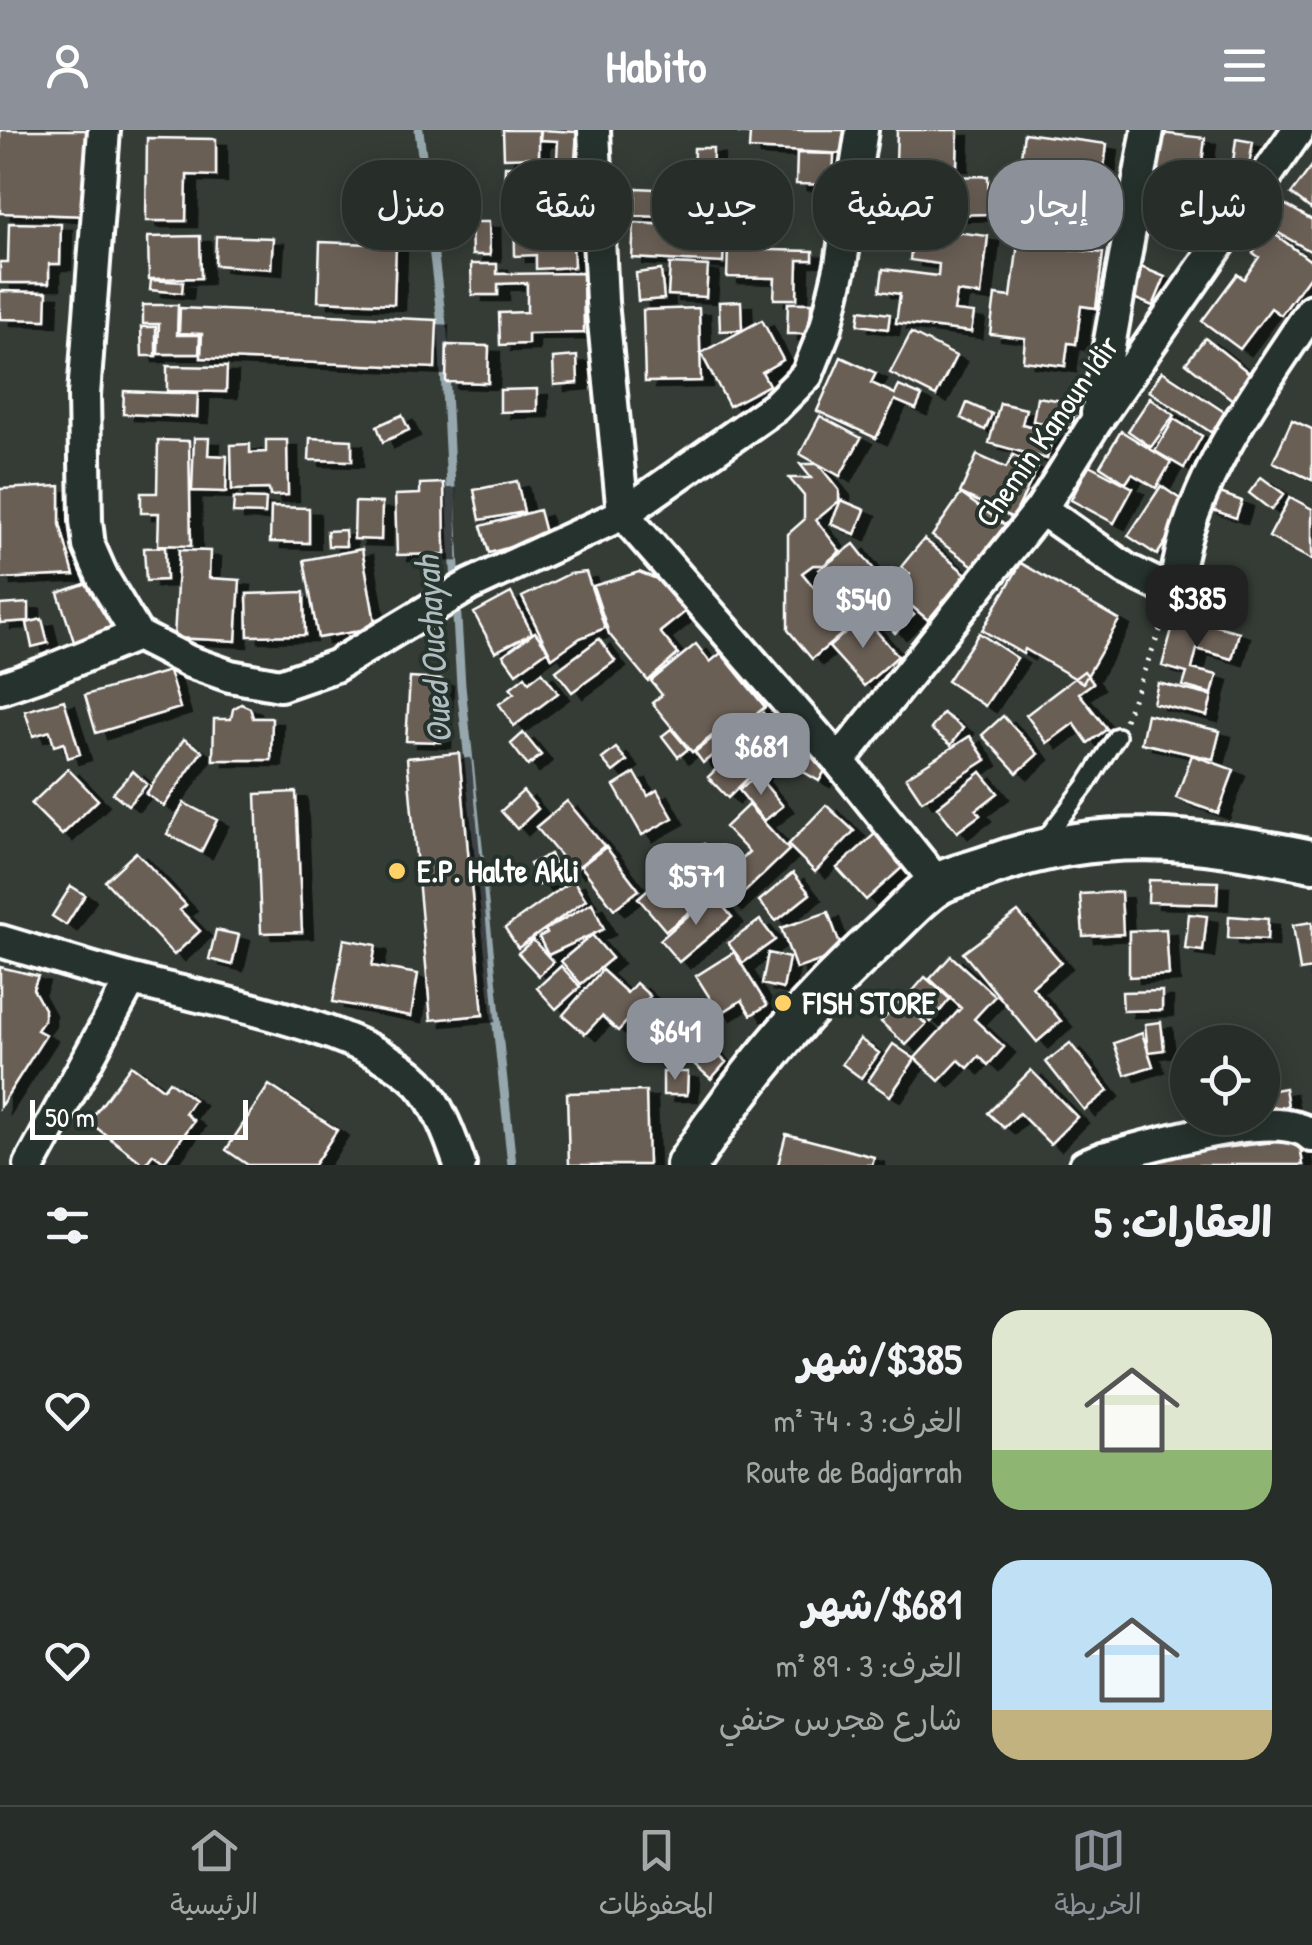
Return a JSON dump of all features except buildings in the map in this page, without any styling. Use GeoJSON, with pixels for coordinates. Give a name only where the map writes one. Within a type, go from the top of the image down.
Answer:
{"type":"FeatureCollection","features":[{"type":"Feature","properties":{"kind":"main road"},"geometry":{"type":"LineString","coordinates":[[688,1165],[744,1081],[788,1026],[938,884],[1037,850],[1119,838],[1232,845],[1312,861]]}},
{"type":"Feature","properties":{"kind":"street"},"geometry":{"type":"LineString","coordinates":[[104,130],[84,396],[89,546],[137,635],[190,662],[230,676],[280,685],[335,666],[470,585],[623,514],[774,408],[807,374],[826,326],[842,264],[862,130]]}},
{"type":"Feature","properties":{"kind":"street"},"geometry":{"type":"LineString","coordinates":[[594,130],[602,302],[623,514],[840,761],[938,884]]}},
{"type":"Feature","properties":{"kind":"street"},"geometry":{"type":"LineString","coordinates":[[1095,423],[1148,130]]}},
{"type":"Feature","properties":{"kind":"street","name":"Chemin Kanoun Idir"},"geometry":{"type":"LineString","coordinates":[[840,761],[1041,509],[1095,423],[1298,130]]}},
{"type":"Feature","properties":{"kind":"street"},"geometry":{"type":"LineString","coordinates":[[1041,509],[1126,569],[1173,592],[1187,532],[1213,469],[1312,310]]}},
{"type":"Feature","properties":{"kind":"street"},"geometry":{"type":"LineString","coordinates":[[0,688],[137,635]]}},
{"type":"Feature","properties":{"kind":"street"},"geometry":{"type":"LineString","coordinates":[[0,941],[296,1022],[383,1055],[421,1085],[443,1123],[460,1165]]}},
{"type":"Feature","properties":{"kind":"street"},"geometry":{"type":"LineString","coordinates":[[30,1165],[132,980]]}},
{"type":"Feature","properties":{"kind":"street"},"geometry":{"type":"LineString","coordinates":[[1085,1165],[1245,1124],[1294,1125],[1312,1136]]}},
{"type":"Feature","properties":{"kind":"lane"},"geometry":{"type":"LineString","coordinates":[[1037,850],[1117,736]]}},
{"type":"Feature","properties":{"kind":"path"},"geometry":{"type":"LineString","coordinates":[[1117,736],[1155,651],[1173,592]]}},
{"type":"Feature","properties":{"kind":"waterway","name":"Oued Ouchayah"},"geometry":{"type":"LineString","coordinates":[[419,130],[443,332],[456,585]]}},
{"type":"Feature","properties":{"kind":"waterway","name":"Oued Ouchayah"},"geometry":{"type":"LineString","coordinates":[[456,601],[461,686],[512,1165]]}},
{"type":"Feature","properties":{"kind":"place","name":"E.P. Halte Akli"},"geometry":{"type":"Point","coordinates":[397,871]}},
{"type":"Feature","properties":{"kind":"place","name":"FISH STORE"},"geometry":{"type":"Point","coordinates":[783,1003]}}]}
